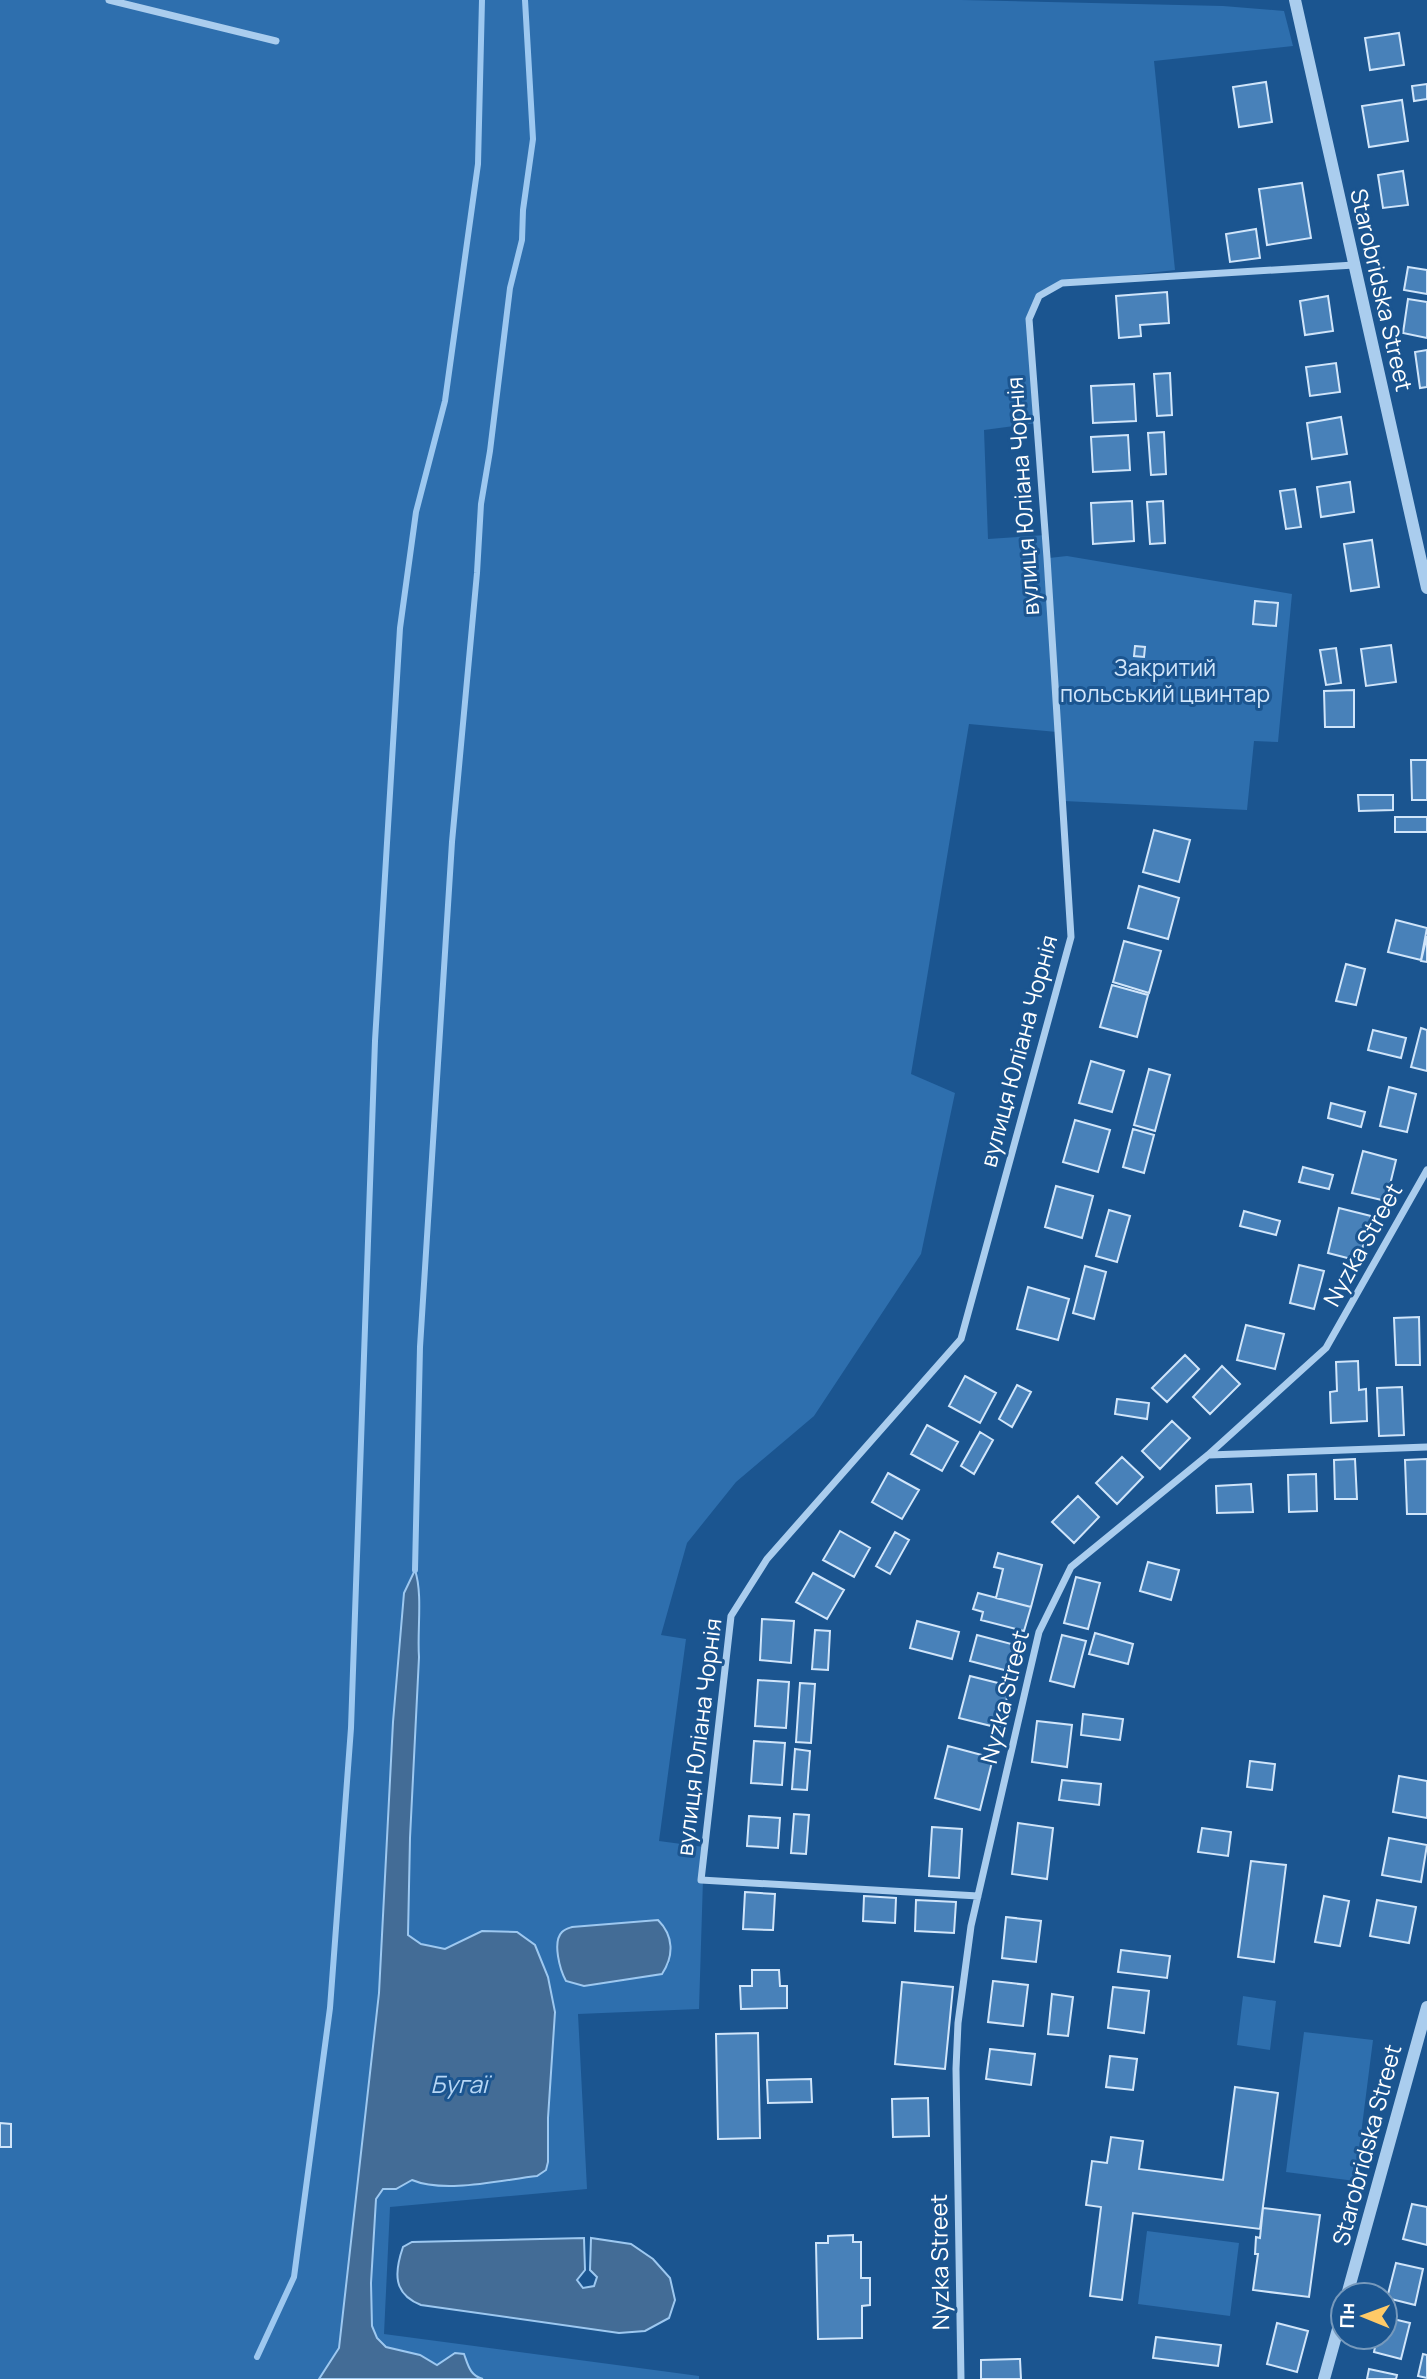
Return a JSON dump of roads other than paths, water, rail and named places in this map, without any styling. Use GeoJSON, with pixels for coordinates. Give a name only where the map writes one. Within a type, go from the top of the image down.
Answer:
{"type":"FeatureCollection","features":[{"type":"Feature","properties":{"kind":"street"},"geometry":{"type":"LineString","coordinates":[[109,0],[276,41]]}},
{"type":"Feature","properties":{"kind":"street","name":"Starobridska Street"},"geometry":{"type":"LineString","coordinates":[[1295,0],[1427,588]]}},
{"type":"Feature","properties":{"kind":"street","name":"вулиця Юліана Чорнія"},"geometry":{"type":"LineString","coordinates":[[978,1896],[701,1880],[730,1616],[767,1559],[961,1339],[1071,937],[1030,319],[1039,296],[1062,284],[1354,265]]}},
{"type":"Feature","properties":{"kind":"street","name":"Nyzka Street"},"geometry":{"type":"LineString","coordinates":[[961,2379],[956,2055],[971,1926],[1039,1632],[1072,1567],[1208,1455],[1326,1348],[1427,1170]]}},
{"type":"Feature","properties":{"kind":"street"},"geometry":{"type":"LineString","coordinates":[[1208,1455],[1427,1447]]}},
{"type":"Feature","properties":{"kind":"street","name":"Starobridska Street"},"geometry":{"type":"LineString","coordinates":[[1352,2281],[1427,2007]]}},
{"type":"Feature","properties":{"kind":"street"},"geometry":{"type":"LineString","coordinates":[[1324,2379],[1332,2351]]}},
{"type":"Feature","properties":{"kind":"water","name":"Бугаї"},"geometry":{"type":"Polygon","coordinates":[[[415,1570],[419,1601],[419,1657],[408,1935],[421,1944],[445,1949],[482,1931],[517,1932],[535,1945],[548,1977],[555,2012],[548,2162],[546,2170],[537,2176],[457,2186],[425,2184],[412,2180],[396,2189],[383,2189],[376,2199],[371,2283],[372,2326],[377,2338],[386,2347],[420,2355],[437,2365],[455,2353],[464,2354],[472,2373],[483,2379],[319,2379],[339,2348],[379,1993],[393,1722],[404,1593],[415,1570]]]}},
{"type":"Feature","properties":{"kind":"water"},"geometry":{"type":"Polygon","coordinates":[[[658,1920],[667,1933],[670,1946],[669,1960],[662,1974],[584,1986],[566,1981],[557,1949],[559,1937],[564,1930],[572,1927],[658,1920]]]}},
{"type":"Feature","properties":{"kind":"water"},"geometry":{"type":"Polygon","coordinates":[[[584,2238],[585,2270],[577,2280],[583,2288],[594,2286],[597,2277],[590,2270],[591,2238],[631,2244],[653,2259],[670,2278],[675,2300],[669,2318],[645,2331],[619,2333],[421,2305],[405,2295],[398,2282],[398,2265],[403,2247],[412,2242],[584,2238]]]}},
{"type":"Feature","properties":{"kind":"waterway"},"geometry":{"type":"LineString","coordinates":[[257,2357],[294,2277],[330,2008],[351,1728],[375,1041],[400,628],[416,512],[445,401],[478,164],[482,0]]}},
{"type":"Feature","properties":{"kind":"waterway"},"geometry":{"type":"LineString","coordinates":[[415,1570],[420,1347],[452,842],[481,504],[510,288],[522,240],[523,210],[533,139],[525,0]]}},
{"type":"Feature","properties":{"kind":"park label","name":"Закритий польський цвинтар"},"geometry":{"type":"Point","coordinates":[1165,681]}}]}
